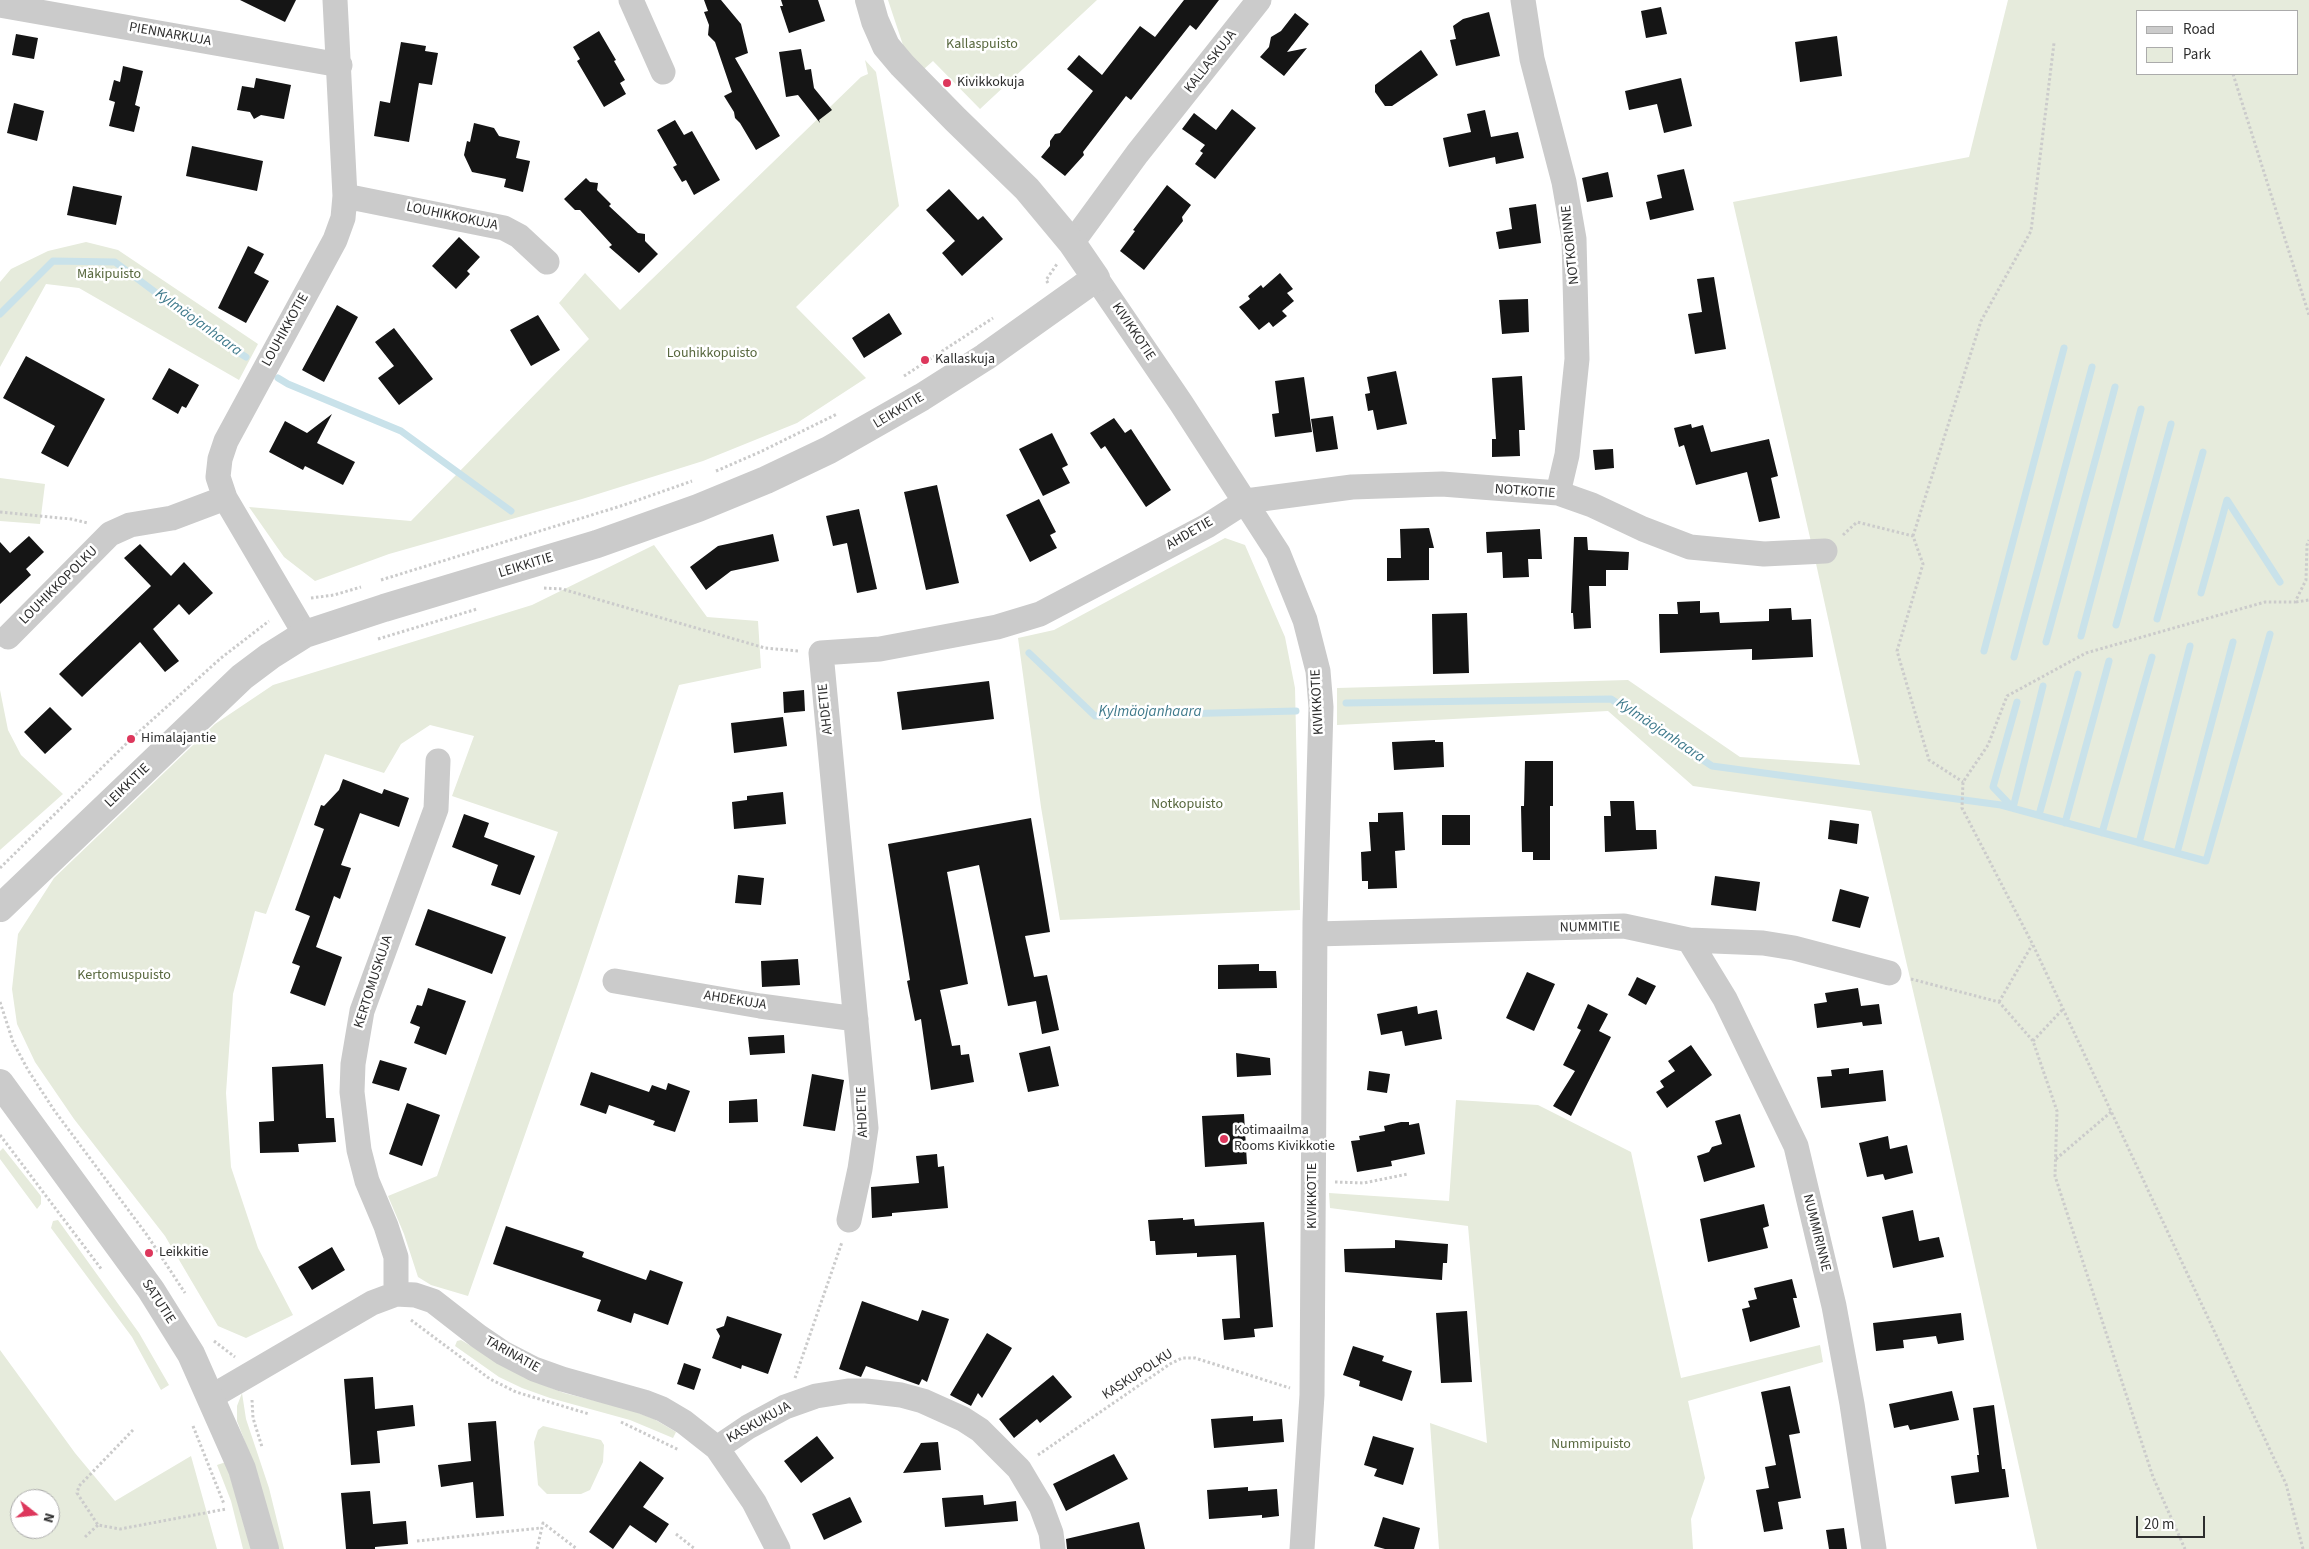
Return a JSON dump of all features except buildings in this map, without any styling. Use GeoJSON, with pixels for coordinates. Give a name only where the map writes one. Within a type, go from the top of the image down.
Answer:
{"type":"FeatureCollection","features":[{"type":"Feature","properties":{"kind":"street","name":"LOUHIKKOTIE"},"geometry":{"type":"LineString","coordinates":[[305,634],[226,498],[218,477],[220,459],[226,441],[335,240],[343,218],[346,196],[335,0]]}},
{"type":"Feature","properties":{"kind":"street"},"geometry":{"type":"LineString","coordinates":[[631,0],[663,72]]}},
{"type":"Feature","properties":{"kind":"street","name":"KIVIKKOTIE"},"geometry":{"type":"LineString","coordinates":[[869,0],[875,21],[886,46],[902,65],[1027,189],[1064,251],[1096,278],[1246,501],[1278,553],[1305,620],[1318,671],[1321,708],[1315,934],[1312,1395],[1302,1549]]}},
{"type":"Feature","properties":{"kind":"street","name":"KALLASKUJA"},"geometry":{"type":"LineString","coordinates":[[1064,251],[1137,154],[1259,0]]}},
{"type":"Feature","properties":{"kind":"street","name":"NOTKORINNE"},"geometry":{"type":"LineString","coordinates":[[1523,0],[1532,59],[1564,182],[1574,239],[1577,359],[1567,455],[1558,494]]}},
{"type":"Feature","properties":{"kind":"street","name":"PIENNARKUJA"},"geometry":{"type":"LineString","coordinates":[[0,5],[340,65]]}},
{"type":"Feature","properties":{"kind":"street","name":"LOUHIKKOKUJA"},"geometry":{"type":"LineString","coordinates":[[346,196],[504,228],[520,236],[547,262]]}},
{"type":"Feature","properties":{"kind":"street","name":"LEIKKITIE"},"geometry":{"type":"LineString","coordinates":[[0,908],[242,677],[270,656],[305,634],[384,608],[526,566],[698,508],[829,450],[953,378],[1096,278]]}},
{"type":"Feature","properties":{"kind":"street","name":"NOTKOTIE"},"geometry":{"type":"LineString","coordinates":[[1246,501],[1352,487],[1442,484],[1558,494],[1592,505],[1690,547],[1764,554],[1825,552]]}},
{"type":"Feature","properties":{"kind":"street","name":"LOUHIKKOPOLKU"},"geometry":{"type":"LineString","coordinates":[[8,636],[110,534],[130,525],[172,518],[226,498]]}},
{"type":"Feature","properties":{"kind":"street","name":"AHDETIE"},"geometry":{"type":"LineString","coordinates":[[849,1220],[860,1169],[866,1128],[821,653],[880,649],[997,627],[1040,614],[1206,526],[1246,501]]}},
{"type":"Feature","properties":{"kind":"street","name":"KERTOMUSKUJA"},"geometry":{"type":"LineString","coordinates":[[396,1294],[396,1257],[386,1226],[367,1181],[359,1150],[352,1092],[352,1064],[362,1011],[436,809],[438,761]]}},
{"type":"Feature","properties":{"kind":"street","name":"NUMMITIE"},"geometry":{"type":"LineString","coordinates":[[1315,934],[1624,926],[1689,940],[1764,942],[1889,973]]}},
{"type":"Feature","properties":{"kind":"street","name":"NUMMIRINNE"},"geometry":{"type":"LineString","coordinates":[[1689,940],[1725,1000],[1796,1146],[1834,1306],[1852,1404],[1874,1549]]}},
{"type":"Feature","properties":{"kind":"street","name":"AHDEKUJA"},"geometry":{"type":"LineString","coordinates":[[615,981],[760,1006],[856,1018]]}},
{"type":"Feature","properties":{"kind":"street","name":"SATUTIE"},"geometry":{"type":"LineString","coordinates":[[0,1083],[151,1290],[191,1354],[242,1469],[266,1549]]}},
{"type":"Feature","properties":{"kind":"street"},"geometry":{"type":"LineString","coordinates":[[211,1397],[355,1312],[396,1294]]}},
{"type":"Feature","properties":{"kind":"street","name":"TARINATIE"},"geometry":{"type":"LineString","coordinates":[[396,1294],[415,1295],[433,1301],[478,1336],[534,1369],[562,1380],[623,1396],[662,1409],[684,1422],[717,1448],[754,1502],[778,1549]]}},
{"type":"Feature","properties":{"kind":"street","name":"KASKUKUJA"},"geometry":{"type":"LineString","coordinates":[[717,1448],[748,1427],[784,1407],[816,1396],[848,1391],[901,1395],[943,1409],[963,1419],[1000,1449],[1019,1469],[1041,1506],[1051,1533],[1053,1549]]}},
{"type":"Feature","properties":{"kind":"path"},"geometry":{"type":"LineString","coordinates":[[1963,782],[1929,760],[1897,651],[1923,564],[1913,536],[1981,321],[2031,231],[2054,43]]}},
{"type":"Feature","properties":{"kind":"path"},"geometry":{"type":"LineString","coordinates":[[2233,75],[2309,314]]}},
{"type":"Feature","properties":{"kind":"path"},"geometry":{"type":"LineString","coordinates":[[1063,300],[1046,280],[1064,251]]}},
{"type":"Feature","properties":{"kind":"path","name":"LOUHIKKOPOLKU"},"geometry":{"type":"LineString","coordinates":[[0,512],[71,518],[90,524],[110,534]]}},
{"type":"Feature","properties":{"kind":"path"},"geometry":{"type":"LineString","coordinates":[[1825,552],[1857,522],[1913,536]]}},
{"type":"Feature","properties":{"kind":"path"},"geometry":{"type":"LineString","coordinates":[[2295,602],[2306,580],[2307,545],[2309,540]]}},
{"type":"Feature","properties":{"kind":"path"},"geometry":{"type":"LineString","coordinates":[[526,566],[534,587],[562,589],[764,648],[821,653]]}},
{"type":"Feature","properties":{"kind":"path"},"geometry":{"type":"LineString","coordinates":[[2302,1549],[2286,1484],[2033,945],[1962,808],[1963,782],[1988,745],[2008,696],[2086,653],[2265,602],[2309,600]]}},
{"type":"Feature","properties":{"kind":"path"},"geometry":{"type":"LineString","coordinates":[[1999,1002],[2033,945]]}},
{"type":"Feature","properties":{"kind":"path"},"geometry":{"type":"LineString","coordinates":[[1889,973],[1999,1002],[2033,1041],[2057,1111],[2055,1176],[2153,1477],[2185,1549]]}},
{"type":"Feature","properties":{"kind":"path"},"geometry":{"type":"LineString","coordinates":[[2033,1041],[2063,1009]]}},
{"type":"Feature","properties":{"kind":"path"},"geometry":{"type":"LineString","coordinates":[[2056,1159],[2111,1112]]}},
{"type":"Feature","properties":{"kind":"path"},"geometry":{"type":"LineString","coordinates":[[0,1135],[108,1277]]}},
{"type":"Feature","properties":{"kind":"path"},"geometry":{"type":"LineString","coordinates":[[1312,1180],[1364,1183],[1408,1174]]}},
{"type":"Feature","properties":{"kind":"path"},"geometry":{"type":"LineString","coordinates":[[784,1407],[809,1341],[849,1220]]}},
{"type":"Feature","properties":{"kind":"path"},"geometry":{"type":"LineString","coordinates":[[408,1318],[490,1379],[516,1392],[594,1415]]}},
{"type":"Feature","properties":{"kind":"path","name":"KASKUPOLKU"},"geometry":{"type":"LineString","coordinates":[[1019,1469],[1182,1358],[1196,1358],[1312,1395]]}},
{"type":"Feature","properties":{"kind":"path"},"geometry":{"type":"LineString","coordinates":[[190,1420],[228,1517]]}},
{"type":"Feature","properties":{"kind":"path"},"geometry":{"type":"LineString","coordinates":[[620,1421],[686,1454]]}},
{"type":"Feature","properties":{"kind":"path"},"geometry":{"type":"LineString","coordinates":[[133,1430],[79,1486],[77,1493],[98,1525],[120,1529],[226,1508]]}},
{"type":"Feature","properties":{"kind":"path"},"geometry":{"type":"LineString","coordinates":[[537,1549],[540,1528],[543,1523],[577,1549]]}},
{"type":"Feature","properties":{"kind":"path"},"geometry":{"type":"LineString","coordinates":[[84,1537],[98,1525]]}},
{"type":"Feature","properties":{"kind":"path"},"geometry":{"type":"LineString","coordinates":[[417,1541],[540,1528]]}},
{"type":"Feature","properties":{"kind":"path"},"geometry":{"type":"LineString","coordinates":[[676,1534],[695,1549]]}},
{"type":"Feature","properties":{"kind":"green space","name":"Kallaspuisto"},"geometry":{"type":"Polygon","coordinates":[[[888,0],[1097,0],[980,109],[933,61],[924,69],[904,48],[888,0]]]}},
{"type":"Feature","properties":{"kind":"green space"},"geometry":{"type":"Polygon","coordinates":[[[2008,0],[2309,0],[2309,1549],[2037,1549],[1942,1115],[1871,811],[1693,786],[1608,711],[1337,725],[1337,688],[1628,680],[1740,757],[1860,765],[1733,202],[1969,157],[2008,0]]]}},
{"type":"Feature","properties":{"kind":"green space","name":"Louhikkopuisto"},"geometry":{"type":"Polygon","coordinates":[[[865,60],[876,72],[899,206],[796,307],[866,378],[797,423],[703,461],[582,499],[389,554],[315,581],[284,557],[249,507],[411,521],[589,339],[559,303],[585,273],[620,310],[861,77],[868,74],[865,60]]]}},
{"type":"Feature","properties":{"kind":"green space","name":"Mäkipuisto"},"geometry":{"type":"Polygon","coordinates":[[[86,242],[118,250],[258,344],[239,380],[79,288],[46,284],[0,367],[0,282],[11,269],[48,251],[86,242]]]}},
{"type":"Feature","properties":{"kind":"green space"},"geometry":{"type":"Polygon","coordinates":[[[0,478],[45,484],[40,524],[0,521],[0,478]]]}},
{"type":"Feature","properties":{"kind":"green space","name":"Notkopuisto"},"geometry":{"type":"Polygon","coordinates":[[[1225,538],[1245,545],[1285,637],[1295,688],[1300,910],[1060,920],[1041,807],[1018,638],[1054,630],[1225,538]]]}},
{"type":"Feature","properties":{"kind":"green space","name":"Kertomuspuisto"},"geometry":{"type":"Polygon","coordinates":[[[654,545],[707,617],[758,621],[761,668],[679,685],[577,987],[468,1296],[431,1285],[418,1277],[404,1234],[388,1196],[437,1176],[558,832],[452,796],[474,736],[430,725],[401,744],[384,773],[325,754],[266,914],[255,911],[233,994],[226,1093],[231,1167],[258,1248],[293,1315],[246,1338],[218,1326],[165,1236],[74,1119],[35,1062],[17,1024],[12,989],[18,934],[54,878],[215,724],[273,685],[532,605],[654,545]]]}},
{"type":"Feature","properties":{"kind":"green space"},"geometry":{"type":"Polygon","coordinates":[[[0,690],[8,730],[21,755],[63,794],[0,850],[0,690]]]}},
{"type":"Feature","properties":{"kind":"green space","name":"Nummipuisto"},"geometry":{"type":"Polygon","coordinates":[[[1456,1100],[1538,1105],[1631,1152],[1681,1378],[1820,1345],[1823,1362],[1688,1401],[1705,1478],[1691,1519],[1693,1549],[1439,1549],[1430,1423],[1487,1443],[1468,1226],[1330,1208],[1329,1193],[1449,1201],[1456,1100]]]}},
{"type":"Feature","properties":{"kind":"green space"},"geometry":{"type":"Polygon","coordinates":[[[3,1148],[41,1196],[41,1204],[37,1209],[0,1159],[0,1151],[3,1148]]]}},
{"type":"Feature","properties":{"kind":"green space"},"geometry":{"type":"Polygon","coordinates":[[[58,1220],[139,1333],[169,1385],[161,1390],[132,1337],[51,1228],[53,1221],[58,1220]]]}},
{"type":"Feature","properties":{"kind":"green space"},"geometry":{"type":"Polygon","coordinates":[[[461,1340],[523,1377],[564,1393],[628,1409],[654,1419],[676,1432],[673,1438],[630,1420],[550,1398],[522,1388],[499,1377],[455,1346],[457,1341],[461,1340]]]}},
{"type":"Feature","properties":{"kind":"green space"},"geometry":{"type":"Polygon","coordinates":[[[0,1350],[75,1453],[115,1501],[191,1456],[217,1549],[0,1549],[0,1350]]]}},
{"type":"Feature","properties":{"kind":"green space"},"geometry":{"type":"Polygon","coordinates":[[[242,1393],[246,1419],[269,1488],[284,1549],[276,1549],[258,1476],[237,1421],[237,1406],[242,1393]]]}},
{"type":"Feature","properties":{"kind":"green space"},"geometry":{"type":"Polygon","coordinates":[[[543,1426],[601,1440],[604,1445],[603,1462],[590,1490],[581,1494],[547,1494],[538,1485],[534,1442],[538,1430],[543,1426]]]}},
{"type":"Feature","properties":{"kind":"green space"},"geometry":{"type":"Polygon","coordinates":[[[226,1462],[251,1549],[243,1549],[231,1501],[217,1465],[226,1462]]]}},
{"type":"Feature","properties":{"kind":"waterway","name":"Kylmäojanhaara"},"geometry":{"type":"LineString","coordinates":[[0,314],[53,261],[115,262],[223,343],[246,357]]}},
{"type":"Feature","properties":{"kind":"waterway"},"geometry":{"type":"LineString","coordinates":[[1984,651],[2064,348]]}},
{"type":"Feature","properties":{"kind":"waterway"},"geometry":{"type":"LineString","coordinates":[[2014,657],[2092,367]]}},
{"type":"Feature","properties":{"kind":"waterway","name":"Kylmäojanhaara"},"geometry":{"type":"LineString","coordinates":[[278,378],[288,384],[401,431],[511,511]]}},
{"type":"Feature","properties":{"kind":"waterway"},"geometry":{"type":"LineString","coordinates":[[2046,642],[2115,387]]}},
{"type":"Feature","properties":{"kind":"waterway"},"geometry":{"type":"LineString","coordinates":[[2081,636],[2141,409]]}},
{"type":"Feature","properties":{"kind":"waterway"},"geometry":{"type":"LineString","coordinates":[[2116,625],[2171,424]]}},
{"type":"Feature","properties":{"kind":"waterway"},"geometry":{"type":"LineString","coordinates":[[2157,619],[2203,452]]}},
{"type":"Feature","properties":{"kind":"waterway"},"geometry":{"type":"LineString","coordinates":[[2201,593],[2227,500],[2280,582]]}},
{"type":"Feature","properties":{"kind":"waterway","name":"Kylmäojanhaara"},"geometry":{"type":"LineString","coordinates":[[1346,703],[1611,699],[1712,766],[2001,805],[2206,861],[2270,634]]}},
{"type":"Feature","properties":{"kind":"waterway"},"geometry":{"type":"LineString","coordinates":[[2177,853],[2233,642]]}},
{"type":"Feature","properties":{"kind":"waterway"},"geometry":{"type":"LineString","coordinates":[[2139,843],[2190,646]]}},
{"type":"Feature","properties":{"kind":"waterway","name":"Kylmäojanhaara"},"geometry":{"type":"LineString","coordinates":[[1029,653],[1095,716],[1296,711]]}},
{"type":"Feature","properties":{"kind":"waterway"},"geometry":{"type":"LineString","coordinates":[[2102,833],[2152,657]]}},
{"type":"Feature","properties":{"kind":"waterway"},"geometry":{"type":"LineString","coordinates":[[2065,823],[2109,661]]}},
{"type":"Feature","properties":{"kind":"waterway"},"geometry":{"type":"LineString","coordinates":[[2039,815],[2078,674]]}},
{"type":"Feature","properties":{"kind":"waterway"},"geometry":{"type":"LineString","coordinates":[[2013,808],[2043,686]]}},
{"type":"Feature","properties":{"kind":"waterway"},"geometry":{"type":"LineString","coordinates":[[2013,808],[1993,787],[2017,702]]}},
{"type":"Feature","properties":{"kind":"place","name":"Kivikkokuja"},"geometry":{"type":"Point","coordinates":[947,83]}},
{"type":"Feature","properties":{"kind":"place","name":"Kallaskuja"},"geometry":{"type":"Point","coordinates":[925,360]}},
{"type":"Feature","properties":{"kind":"place","name":"Himalajantie"},"geometry":{"type":"Point","coordinates":[131,739]}},
{"type":"Feature","properties":{"kind":"place","name":"Kotimaailma Rooms Kivikkotie"},"geometry":{"type":"Point","coordinates":[1224,1139]}},
{"type":"Feature","properties":{"kind":"place","name":"Leikkitie"},"geometry":{"type":"Point","coordinates":[149,1253]}}]}
